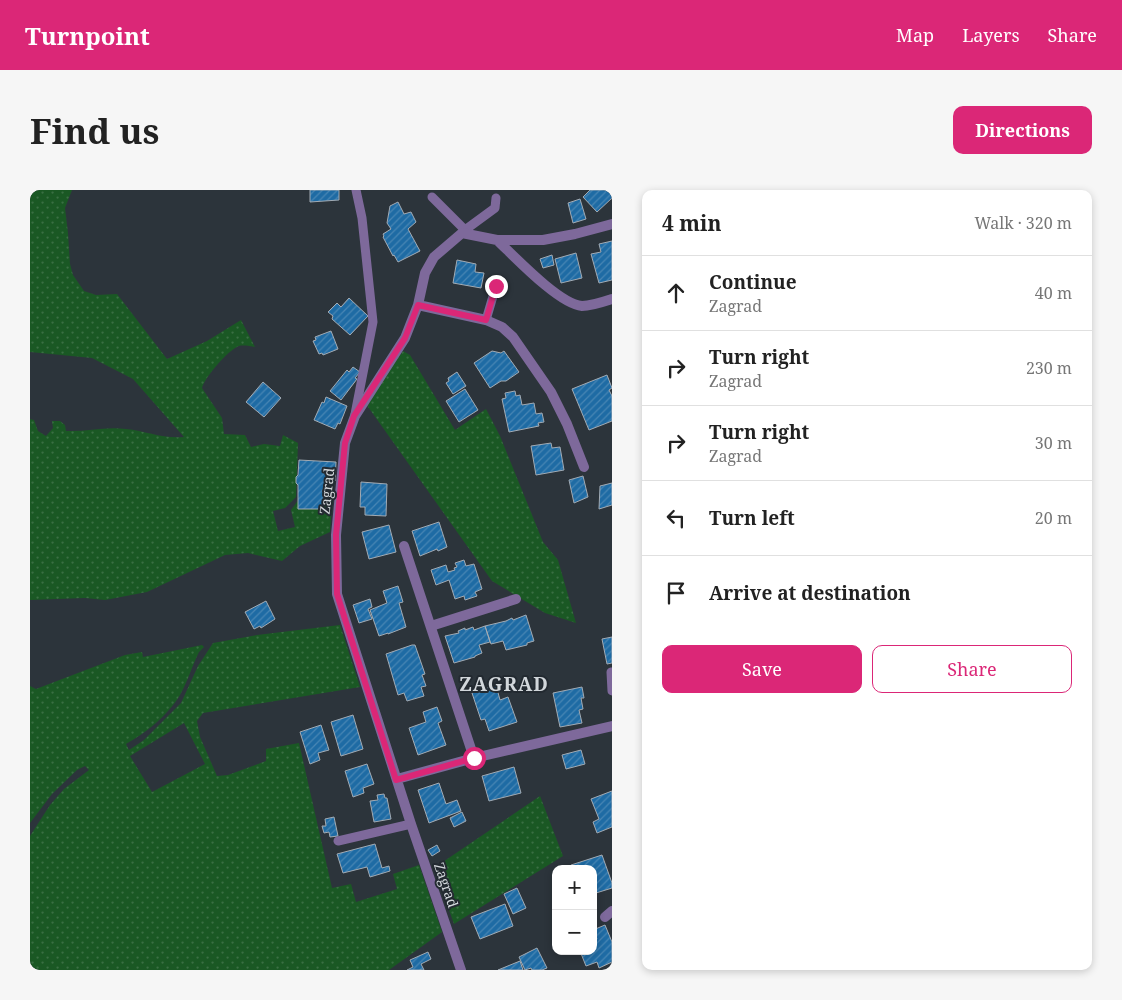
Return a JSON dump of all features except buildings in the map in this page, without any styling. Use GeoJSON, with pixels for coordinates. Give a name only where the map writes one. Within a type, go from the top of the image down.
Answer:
{"type":"FeatureCollection","features":[{"type":"Feature","properties":{"kind":"street"},"geometry":{"type":"LineString","coordinates":[[463,232],[497,240],[543,240],[612,224]]}},
{"type":"Feature","properties":{"kind":"street","name":"Zagrad"},"geometry":{"type":"LineString","coordinates":[[461,970],[396,780],[337,594],[337,526],[345,443],[354,416],[405,338],[418,305],[425,273],[434,257],[463,232]]}},
{"type":"Feature","properties":{"kind":"street"},"geometry":{"type":"LineString","coordinates":[[497,240],[547,286],[568,302],[583,306],[612,299]]}},
{"type":"Feature","properties":{"kind":"street"},"geometry":{"type":"LineString","coordinates":[[418,305],[486,320],[502,328],[513,337],[551,392],[567,424],[584,467]]}},
{"type":"Feature","properties":{"kind":"street"},"geometry":{"type":"LineString","coordinates":[[404,546],[474,758]]}},
{"type":"Feature","properties":{"kind":"street"},"geometry":{"type":"LineString","coordinates":[[431,626],[516,599]]}},
{"type":"Feature","properties":{"kind":"street"},"geometry":{"type":"LineString","coordinates":[[396,780],[474,758],[612,726]]}},
{"type":"Feature","properties":{"kind":"lane"},"geometry":{"type":"LineString","coordinates":[[354,416],[373,322],[362,218],[356,190]]}},
{"type":"Feature","properties":{"kind":"lane"},"geometry":{"type":"LineString","coordinates":[[432,197],[463,232],[495,208],[496,198]]}},
{"type":"Feature","properties":{"kind":"lane"},"geometry":{"type":"LineString","coordinates":[[486,320],[496,286]]}},
{"type":"Feature","properties":{"kind":"lane"},"geometry":{"type":"LineString","coordinates":[[611,672],[612,691]]}},
{"type":"Feature","properties":{"kind":"lane"},"geometry":{"type":"LineString","coordinates":[[338,841],[411,824]]}},
{"type":"Feature","properties":{"kind":"green space"},"geometry":{"type":"Polygon","coordinates":[[[35,190],[72,190],[65,208],[70,264],[73,275],[84,291],[96,295],[117,294],[167,359],[207,341],[241,320],[255,347],[239,346],[234,349],[212,371],[202,388],[222,418],[224,434],[245,435],[251,447],[264,444],[280,446],[283,435],[298,443],[296,497],[285,508],[273,511],[278,531],[295,527],[291,510],[299,499],[332,502],[330,532],[300,546],[282,561],[248,553],[225,555],[147,592],[105,600],[85,598],[30,600],[30,419],[34,420],[38,431],[46,436],[53,428],[52,421],[60,421],[65,425],[66,431],[118,428],[169,437],[184,437],[133,379],[92,358],[30,352],[30,196],[35,190]]]}},
{"type":"Feature","properties":{"kind":"green space"},"geometry":{"type":"Polygon","coordinates":[[[403,351],[410,355],[455,430],[486,409],[500,436],[543,542],[558,560],[576,623],[545,613],[492,581],[366,404],[403,351]]]}},
{"type":"Feature","properties":{"kind":"green space"},"geometry":{"type":"Polygon","coordinates":[[[340,625],[360,687],[203,713],[197,721],[200,737],[217,776],[228,775],[266,761],[266,749],[299,743],[332,888],[351,884],[356,902],[397,889],[393,874],[419,865],[442,932],[389,970],[30,970],[30,836],[50,805],[64,789],[89,770],[85,766],[77,770],[52,794],[30,823],[30,686],[36,689],[125,655],[142,652],[143,657],[202,645],[204,647],[199,652],[183,690],[175,702],[156,723],[126,744],[129,750],[144,740],[181,703],[198,666],[213,643],[257,635],[340,625]],[[184,723],[130,756],[152,792],[205,764],[184,723]]]}},
{"type":"Feature","properties":{"kind":"green space"},"geometry":{"type":"Polygon","coordinates":[[[540,796],[563,856],[454,924],[434,868],[540,796]]]}},
{"type":"Feature","properties":{"kind":"district","name":"ZAGRAD"},"geometry":{"type":"Point","coordinates":[504,684]}},
{"type":"Feature","properties":{"kind":"route"},"geometry":{"type":"LineString","coordinates":[[474,758],[396,780],[337,594],[336,535],[345,443],[354,416],[405,338],[418,305],[486,320],[496,286]]}}]}
